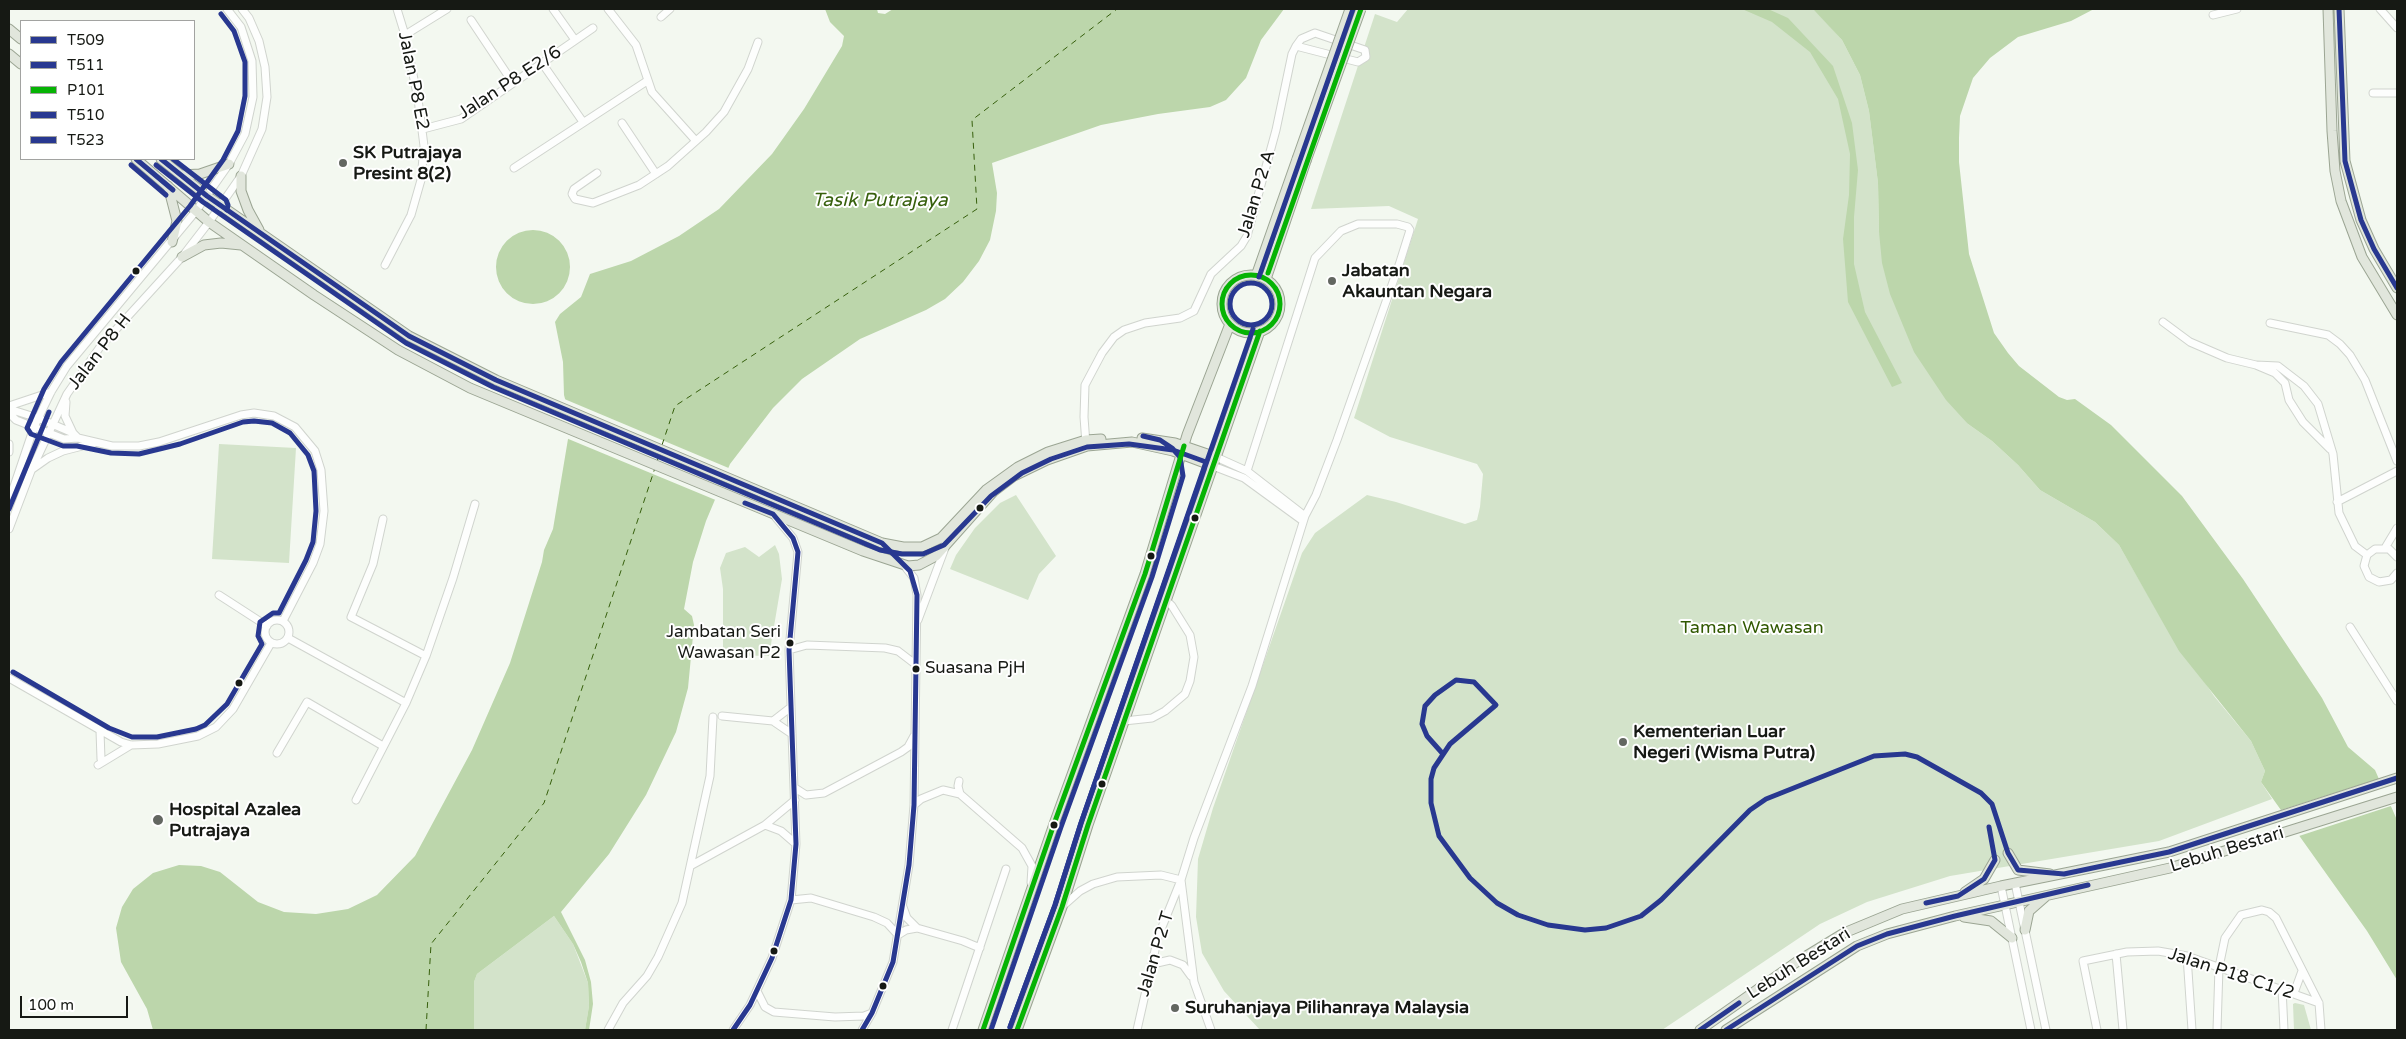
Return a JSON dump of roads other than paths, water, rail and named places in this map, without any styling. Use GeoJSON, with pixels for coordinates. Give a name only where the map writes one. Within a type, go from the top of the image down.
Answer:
{"type":"FeatureCollection","features":[{"type":"Feature","properties":{"kind":"main road"},"geometry":{"type":"LineString","coordinates":[[1266,279],[1350,9]]}},
{"type":"Feature","properties":{"kind":"main road"},"geometry":{"type":"LineString","coordinates":[[1256,276],[1361,9]]}},
{"type":"Feature","properties":{"kind":"main road"},"geometry":{"type":"LineString","coordinates":[[2328,9],[2332,131],[2335,171],[2341,201],[2362,257],[2397,315]]}},
{"type":"Feature","properties":{"kind":"main road"},"geometry":{"type":"LineString","coordinates":[[2339,9],[2345,161],[2361,220],[2374,249],[2397,288]]}},
{"type":"Feature","properties":{"kind":"main road"},"geometry":{"type":"LineString","coordinates":[[9,22],[15,34]]}},
{"type":"Feature","properties":{"kind":"main road"},"geometry":{"type":"LineString","coordinates":[[9,56],[20,63]]}},
{"type":"Feature","properties":{"kind":"main road"},"geometry":{"type":"LineString","coordinates":[[137,160],[210,222],[398,350],[470,388],[863,551],[902,564],[919,565],[936,556],[945,548],[994,492],[1019,470]]}},
{"type":"Feature","properties":{"kind":"main road"},"geometry":{"type":"LineString","coordinates":[[162,160],[207,196],[327,281],[409,336],[478,373],[882,543],[922,548],[940,538],[986,490],[1048,452],[1129,436],[1183,450],[1214,462]]}},
{"type":"Feature","properties":{"kind":"main road"},"geometry":{"type":"LineString","coordinates":[[181,175],[208,172],[229,164]]}},
{"type":"Feature","properties":{"kind":"main road"},"geometry":{"type":"LineString","coordinates":[[241,176],[241,191],[248,210],[261,233]]}},
{"type":"Feature","properties":{"kind":"main road"},"geometry":{"type":"LineString","coordinates":[[167,185],[177,221],[172,242]]}},
{"type":"Feature","properties":{"kind":"main road"},"geometry":{"type":"LineString","coordinates":[[182,257],[204,246],[221,243],[244,245]]}},
{"type":"Feature","properties":{"kind":"main road"},"geometry":{"type":"LineString","coordinates":[[1017,1030],[1062,907],[1124,721],[1260,331],[1274,320],[1280,303],[1273,286],[1266,279],[1256,276],[1239,277],[1225,290],[1222,308],[1230,324],[1244,332],[1260,331]]}},
{"type":"Feature","properties":{"kind":"main road"},"geometry":{"type":"LineString","coordinates":[[983,1030],[1030,891],[1144,574],[1183,450],[1230,324]]}},
{"type":"Feature","properties":{"kind":"main road"},"geometry":{"type":"LineString","coordinates":[[1086,443],[1132,442],[1183,450]]}},
{"type":"Feature","properties":{"kind":"main road"},"geometry":{"type":"LineString","coordinates":[[1157,447],[1174,460],[1176,474]]}},
{"type":"Feature","properties":{"kind":"main road"},"geometry":{"type":"LineString","coordinates":[[882,543],[902,564]]}},
{"type":"Feature","properties":{"kind":"main road","name":"Lebuh Bestari"},"geometry":{"type":"LineString","coordinates":[[1700,1030],[1798,961],[1844,933],[1902,909],[2015,883],[2169,852],[2397,778]]}},
{"type":"Feature","properties":{"kind":"main road","name":"Lebuh Bestari"},"geometry":{"type":"LineString","coordinates":[[1726,1030],[1857,946],[1887,934],[1955,916],[2170,868],[2397,797]]}},
{"type":"Feature","properties":{"kind":"main road"},"geometry":{"type":"LineString","coordinates":[[2008,853],[2018,870],[2064,874]]}},
{"type":"Feature","properties":{"kind":"main road"},"geometry":{"type":"LineString","coordinates":[[1958,896],[1984,878],[1994,860]]}},
{"type":"Feature","properties":{"kind":"main road"},"geometry":{"type":"LineString","coordinates":[[2026,930],[2029,910],[2052,894]]}},
{"type":"Feature","properties":{"kind":"main road"},"geometry":{"type":"LineString","coordinates":[[1955,916],[1991,921],[2012,938]]}},
{"type":"Feature","properties":{"kind":"street","name":"Jalan P8 H"},"geometry":{"type":"LineString","coordinates":[[9,501],[34,427],[51,392],[87,340],[172,242],[196,211],[229,164],[245,134],[253,97],[252,61],[241,27],[227,9]]}},
{"type":"Feature","properties":{"kind":"street","name":"Jalan P8 H"},"geometry":{"type":"LineString","coordinates":[[9,529],[31,471],[67,394],[100,347],[182,257],[210,222],[241,176],[262,129],[267,97],[265,67],[259,41],[249,18],[242,9]]}},
{"type":"Feature","properties":{"kind":"street","name":"Jalan P8 E2"},"geometry":{"type":"LineString","coordinates":[[385,265],[411,215],[421,180],[424,146],[423,129],[405,35],[397,9]]}},
{"type":"Feature","properties":{"kind":"street"},"geometry":{"type":"LineString","coordinates":[[405,35],[448,9]]}},
{"type":"Feature","properties":{"kind":"street"},"geometry":{"type":"LineString","coordinates":[[553,9],[575,40]]}},
{"type":"Feature","properties":{"kind":"street"},"geometry":{"type":"LineString","coordinates":[[608,9],[636,45],[652,92],[696,141]]}},
{"type":"Feature","properties":{"kind":"street"},"geometry":{"type":"LineString","coordinates":[[661,17],[670,9]]}},
{"type":"Feature","properties":{"kind":"street"},"geometry":{"type":"LineString","coordinates":[[2213,15],[2237,9]]}},
{"type":"Feature","properties":{"kind":"street"},"geometry":{"type":"LineString","coordinates":[[2380,9],[2397,28]]}},
{"type":"Feature","properties":{"kind":"street"},"geometry":{"type":"LineString","coordinates":[[470,20],[513,83]]}},
{"type":"Feature","properties":{"kind":"street","name":"Jalan P8 E2/6"},"geometry":{"type":"LineString","coordinates":[[423,129],[461,119],[593,28]]}},
{"type":"Feature","properties":{"kind":"street"},"geometry":{"type":"LineString","coordinates":[[1315,33],[1365,50],[1366,57],[1358,62],[1296,46],[1305,35],[1315,33]]}},
{"type":"Feature","properties":{"kind":"street"},"geometry":{"type":"LineString","coordinates":[[597,173],[574,189],[572,194],[575,199],[594,203],[639,185],[656,174],[696,141],[724,112],[748,69],[758,42]]}},
{"type":"Feature","properties":{"kind":"street","name":"Jalan P2 A"},"geometry":{"type":"LineString","coordinates":[[1086,443],[1084,417],[1085,385],[1102,352],[1124,330],[1145,323],[1180,318],[1194,311],[1211,274],[1241,246],[1248,236],[1276,130],[1292,54],[1296,46]]}},
{"type":"Feature","properties":{"kind":"street"},"geometry":{"type":"LineString","coordinates":[[542,63],[583,122]]}},
{"type":"Feature","properties":{"kind":"street"},"geometry":{"type":"LineString","coordinates":[[514,168],[647,81]]}},
{"type":"Feature","properties":{"kind":"street"},"geometry":{"type":"LineString","coordinates":[[2373,93],[2397,94]]}},
{"type":"Feature","properties":{"kind":"street"},"geometry":{"type":"LineString","coordinates":[[622,123],[656,174]]}},
{"type":"Feature","properties":{"kind":"street","name":"Jalan P2 T"},"geometry":{"type":"LineString","coordinates":[[1137,1030],[1158,938],[1252,686],[1304,519],[1316,495],[1337,440],[1399,265],[1410,230],[1408,226],[1397,224],[1358,224],[1341,231],[1315,258],[1247,471]]}},
{"type":"Feature","properties":{"kind":"street"},"geometry":{"type":"LineString","coordinates":[[2163,322],[2198,345],[2227,358],[2278,366],[2294,376],[2318,404],[2333,454],[2337,502],[2346,530],[2355,546],[2367,555]]}},
{"type":"Feature","properties":{"kind":"street"},"geometry":{"type":"LineString","coordinates":[[2270,323],[2328,335],[2340,344],[2350,355],[2365,380],[2397,461]]}},
{"type":"Feature","properties":{"kind":"street"},"geometry":{"type":"LineString","coordinates":[[2256,364],[2275,372],[2285,382],[2290,400],[2303,422],[2313,430],[2333,454]]}},
{"type":"Feature","properties":{"kind":"street"},"geometry":{"type":"LineString","coordinates":[[2285,382],[2287,378],[2294,376]]}},
{"type":"Feature","properties":{"kind":"street"},"geometry":{"type":"LineString","coordinates":[[9,408],[51,392]]}},
{"type":"Feature","properties":{"kind":"street"},"geometry":{"type":"LineString","coordinates":[[67,394],[65,416],[76,436]]}},
{"type":"Feature","properties":{"kind":"street"},"geometry":{"type":"LineString","coordinates":[[9,408],[38,418],[76,436],[112,446],[153,443],[241,415],[254,413],[274,416],[295,427],[315,451],[320,470],[324,511],[320,544],[314,563],[284,621]]}},
{"type":"Feature","properties":{"kind":"street"},"geometry":{"type":"LineString","coordinates":[[9,413],[16,420],[64,440],[76,436]]}},
{"type":"Feature","properties":{"kind":"street"},"geometry":{"type":"LineString","coordinates":[[2313,430],[2321,430],[2325,425]]}},
{"type":"Feature","properties":{"kind":"street"},"geometry":{"type":"LineString","coordinates":[[31,471],[56,454],[94,442]]}},
{"type":"Feature","properties":{"kind":"street"},"geometry":{"type":"LineString","coordinates":[[9,444],[9,452]]}},
{"type":"Feature","properties":{"kind":"street"},"geometry":{"type":"LineString","coordinates":[[1214,462],[1247,471],[1304,519]]}},
{"type":"Feature","properties":{"kind":"street"},"geometry":{"type":"LineString","coordinates":[[1214,462],[1244,478],[1304,519]]}},
{"type":"Feature","properties":{"kind":"street"},"geometry":{"type":"LineString","coordinates":[[2337,502],[2397,471]]}},
{"type":"Feature","properties":{"kind":"street"},"geometry":{"type":"LineString","coordinates":[[356,800],[406,704],[426,656],[453,578],[475,504]]}},
{"type":"Feature","properties":{"kind":"street"},"geometry":{"type":"LineString","coordinates":[[733,1030],[757,991],[772,958],[791,900],[796,844],[790,650],[798,552],[793,538],[771,514]]}},
{"type":"Feature","properties":{"kind":"street"},"geometry":{"type":"LineString","coordinates":[[383,519],[374,564],[351,617],[426,656]]}},
{"type":"Feature","properties":{"kind":"street"},"geometry":{"type":"LineString","coordinates":[[2385,548],[2397,528]]}},
{"type":"Feature","properties":{"kind":"street"},"geometry":{"type":"LineString","coordinates":[[914,629],[945,548]]}},
{"type":"Feature","properties":{"kind":"street"},"geometry":{"type":"LineString","coordinates":[[2397,555],[2385,548],[2375,549],[2367,555],[2364,566],[2373,581],[2385,582],[2397,576]]}},
{"type":"Feature","properties":{"kind":"street"},"geometry":{"type":"LineString","coordinates":[[862,1030],[872,1013],[893,962],[909,865],[914,805],[914,629],[916,582],[910,571],[902,564]]}},
{"type":"Feature","properties":{"kind":"street"},"geometry":{"type":"LineString","coordinates":[[219,595],[267,626]]}},
{"type":"Feature","properties":{"kind":"street"},"geometry":{"type":"LineString","coordinates":[[1124,721],[1152,718],[1166,711],[1185,694],[1190,681],[1194,657],[1190,634],[1167,601]]}},
{"type":"Feature","properties":{"kind":"street"},"geometry":{"type":"LineString","coordinates":[[276,620],[284,621],[289,629],[288,638],[281,644],[271,643],[265,635],[267,626],[276,620]]}},
{"type":"Feature","properties":{"kind":"street"},"geometry":{"type":"LineString","coordinates":[[2350,627],[2397,702]]}},
{"type":"Feature","properties":{"kind":"street"},"geometry":{"type":"LineString","coordinates":[[288,638],[406,704]]}},
{"type":"Feature","properties":{"kind":"street"},"geometry":{"type":"LineString","coordinates":[[9,678],[100,732],[131,745],[158,744],[198,736],[216,726],[233,709],[271,643]]}},
{"type":"Feature","properties":{"kind":"street"},"geometry":{"type":"LineString","coordinates":[[790,650],[807,645],[885,648],[898,651],[915,664]]}},
{"type":"Feature","properties":{"kind":"street"},"geometry":{"type":"LineString","coordinates":[[277,754],[307,702],[383,746]]}},
{"type":"Feature","properties":{"kind":"street"},"geometry":{"type":"LineString","coordinates":[[773,721],[791,708]]}},
{"type":"Feature","properties":{"kind":"street"},"geometry":{"type":"LineString","coordinates":[[722,716],[773,721],[792,734]]}},
{"type":"Feature","properties":{"kind":"street"},"geometry":{"type":"LineString","coordinates":[[608,1030],[623,1003],[646,976],[677,918],[692,865],[710,776],[713,717]]}},
{"type":"Feature","properties":{"kind":"street"},"geometry":{"type":"LineString","coordinates":[[100,732],[100,762],[131,745]]}},
{"type":"Feature","properties":{"kind":"street"},"geometry":{"type":"LineString","coordinates":[[795,788],[806,795],[824,793],[901,752],[908,747],[915,733]]}},
{"type":"Feature","properties":{"kind":"street"},"geometry":{"type":"LineString","coordinates":[[959,781],[960,794]]}},
{"type":"Feature","properties":{"kind":"street"},"geometry":{"type":"LineString","coordinates":[[914,805],[921,799],[943,790],[960,794],[988,821],[1012,839],[1027,856],[1032,866],[1030,891]]}},
{"type":"Feature","properties":{"kind":"street"},"geometry":{"type":"LineString","coordinates":[[692,865],[765,825],[796,800]]}},
{"type":"Feature","properties":{"kind":"street"},"geometry":{"type":"LineString","coordinates":[[765,825],[781,830],[796,844]]}},
{"type":"Feature","properties":{"kind":"street"},"geometry":{"type":"LineString","coordinates":[[952,1030],[1006,869]]}},
{"type":"Feature","properties":{"kind":"street"},"geometry":{"type":"LineString","coordinates":[[1062,907],[1080,891],[1093,884],[1117,877],[1161,875],[1181,880],[1194,982],[1211,1030]]}},
{"type":"Feature","properties":{"kind":"street"},"geometry":{"type":"LineString","coordinates":[[2015,883],[2046,1030]]}},
{"type":"Feature","properties":{"kind":"street"},"geometry":{"type":"LineString","coordinates":[[2001,886],[2031,1030]]}},
{"type":"Feature","properties":{"kind":"street"},"geometry":{"type":"LineString","coordinates":[[791,900],[812,898],[874,917],[887,922],[898,935]]}},
{"type":"Feature","properties":{"kind":"street"},"geometry":{"type":"LineString","coordinates":[[903,905],[907,918],[916,928]]}},
{"type":"Feature","properties":{"kind":"street"},"geometry":{"type":"LineString","coordinates":[[2217,1030],[2219,968],[2225,938],[2234,923],[2247,912],[2262,910],[2276,918],[2319,1003],[2321,1030]]}},
{"type":"Feature","properties":{"kind":"street"},"geometry":{"type":"LineString","coordinates":[[898,935],[906,930],[916,928],[963,941],[980,948]]}},
{"type":"Feature","properties":{"kind":"street","name":"Jalan P18 C1/2"},"geometry":{"type":"LineString","coordinates":[[2097,1030],[2083,961],[2116,954],[2158,951],[2187,956],[2282,988],[2319,1003]]}},
{"type":"Feature","properties":{"kind":"street"},"geometry":{"type":"LineString","coordinates":[[2116,954],[2123,1030]]}},
{"type":"Feature","properties":{"kind":"street"},"geometry":{"type":"LineString","coordinates":[[2187,956],[2192,1030]]}},
{"type":"Feature","properties":{"kind":"street"},"geometry":{"type":"LineString","coordinates":[[1149,973],[1157,963],[1170,960],[1183,965],[1194,982]]}},
{"type":"Feature","properties":{"kind":"street"},"geometry":{"type":"LineString","coordinates":[[2294,993],[2302,971]]}},
{"type":"Feature","properties":{"kind":"street"},"geometry":{"type":"LineString","coordinates":[[2282,988],[2284,1030]]}},
{"type":"Feature","properties":{"kind":"street"},"geometry":{"type":"LineString","coordinates":[[757,991],[765,1006],[774,1012],[835,1017],[864,1016],[872,1013]]}},
{"type":"Feature","properties":{"kind":"water","name":"Tasik Putrajaya"},"geometry":{"type":"Polygon","coordinates":[[[825,9],[877,9],[878,13],[885,14],[893,9],[1284,9],[1261,40],[1246,78],[1226,100],[1210,107],[1158,114],[1101,125],[992,163],[997,193],[996,211],[990,240],[979,261],[963,282],[945,299],[926,310],[860,339],[802,379],[773,408],[730,464],[706,521],[693,562],[684,609],[692,616],[694,625],[688,688],[676,732],[646,795],[609,854],[561,912],[585,960],[591,982],[593,1004],[589,1030],[585,1030],[589,1006],[588,983],[573,944],[554,916],[477,974],[474,982],[474,1030],[153,1030],[147,1009],[121,962],[116,928],[122,907],[133,889],[153,873],[179,865],[201,866],[220,872],[258,902],[284,912],[316,914],[348,909],[377,895],[415,856],[472,750],[510,663],[542,562],[544,550],[553,529],[571,421],[564,395],[563,362],[555,322],[560,314],[581,297],[590,274],[631,261],[679,236],[719,209],[772,154],[804,109],[842,46],[844,36],[830,22],[825,9]]]}},
{"type":"Feature","properties":{"kind":"water"},"geometry":{"type":"Polygon","coordinates":[[[1742,9],[1768,9],[1788,18],[1833,66],[1852,123],[1858,170],[1854,217],[1854,264],[1865,312],[1902,383],[1892,387],[1848,302],[1843,239],[1849,195],[1850,154],[1838,99],[1810,52],[1772,22],[1742,9]]]}},
{"type":"Feature","properties":{"kind":"water"},"geometry":{"type":"Polygon","coordinates":[[[1813,9],[2094,9],[2071,21],[2018,37],[1990,58],[1973,78],[1960,116],[1959,138],[1959,162],[1969,254],[1994,333],[2008,353],[2019,366],[2059,397],[2067,400],[2075,399],[2111,425],[2182,496],[2243,579],[2322,698],[2348,747],[2375,770],[2397,820],[2397,980],[2367,931],[2261,782],[2265,771],[2251,741],[2179,651],[2119,545],[2095,522],[2040,490],[2018,465],[1992,441],[1968,424],[1946,400],[1914,352],[1890,294],[1882,263],[1878,183],[1869,111],[1860,75],[1842,40],[1813,9]]]}},
{"type":"Feature","properties":{"kind":"water"},"geometry":{"type":"Polygon","coordinates":[[[533,230],[547,233],[559,241],[567,253],[570,267],[567,281],[559,293],[547,301],[533,304],[519,301],[507,293],[499,281],[496,267],[499,253],[507,241],[519,233],[533,230]]]}},
{"type":"Feature","properties":{"kind":"place","name":"SK Putrajaya Presint 8(2)"},"geometry":{"type":"Point","coordinates":[343,163]}},
{"type":"Feature","properties":{"kind":"place","name":"Jabatan Akauntan Negara"},"geometry":{"type":"Point","coordinates":[1332,281]}},
{"type":"Feature","properties":{"kind":"place","name":"Jambatan Seri Wawasan P2"},"geometry":{"type":"Point","coordinates":[790,643]}},
{"type":"Feature","properties":{"kind":"place","name":"Suasana PjH"},"geometry":{"type":"Point","coordinates":[916,669]}},
{"type":"Feature","properties":{"kind":"place","name":"Kementerian Luar Negeri (Wisma Putra)"},"geometry":{"type":"Point","coordinates":[1623,742]}},
{"type":"Feature","properties":{"kind":"place","name":"Hospital Azalea Putrajaya"},"geometry":{"type":"Point","coordinates":[158,820]}},
{"type":"Feature","properties":{"kind":"place","name":"Suruhanjaya Pilihanraya Malaysia"},"geometry":{"type":"Point","coordinates":[1175,1008]}},
{"type":"Feature","properties":{"kind":"park label","name":"Taman Wawasan"},"geometry":{"type":"Point","coordinates":[1752,628]}}]}
